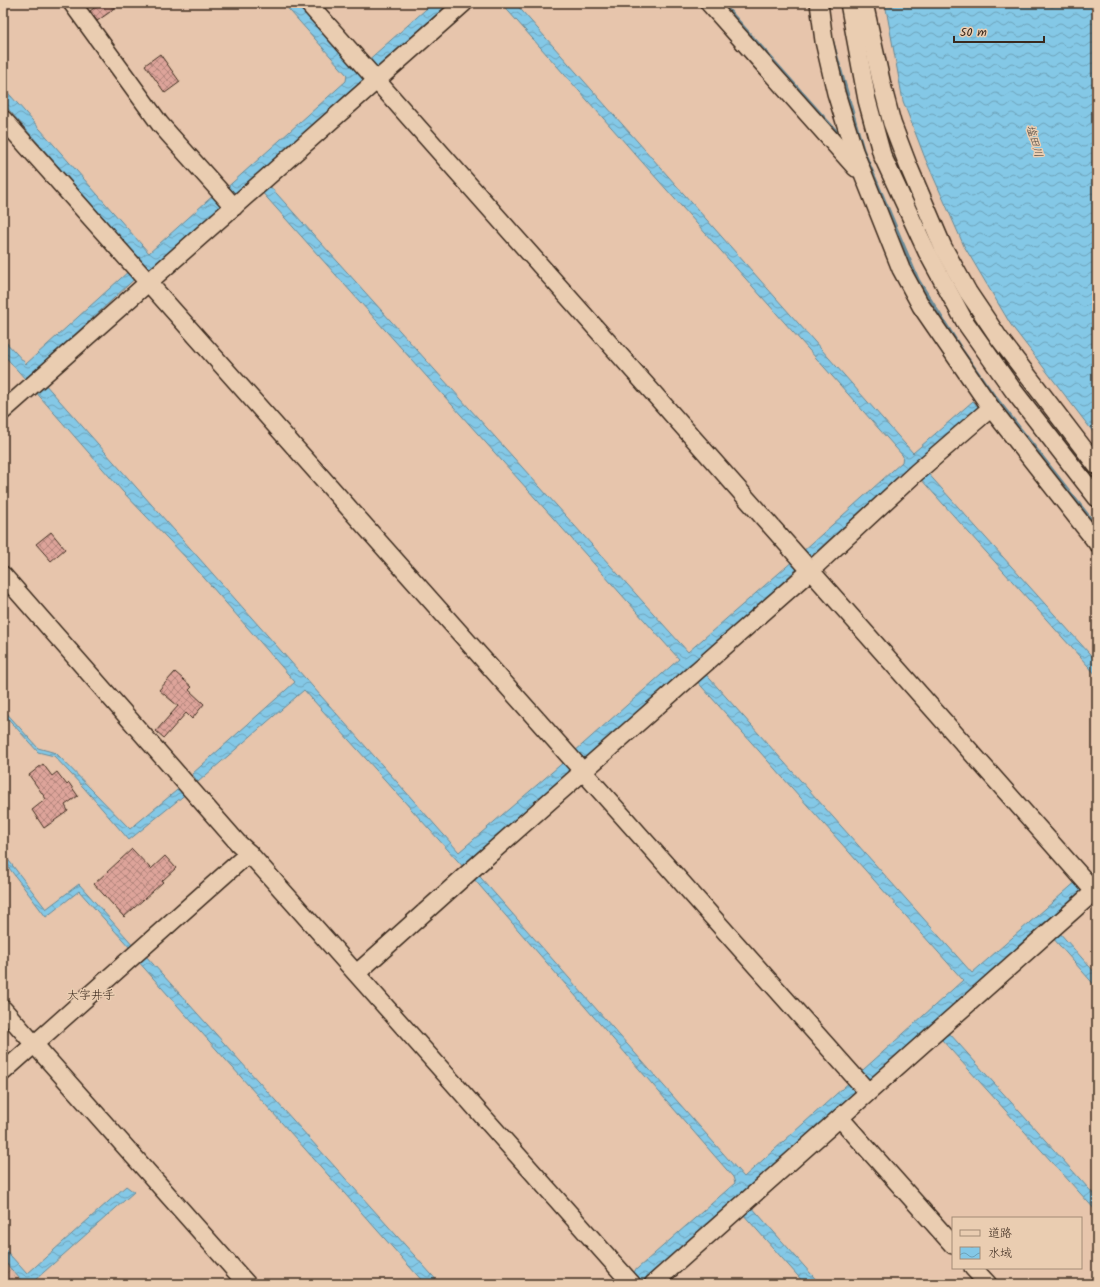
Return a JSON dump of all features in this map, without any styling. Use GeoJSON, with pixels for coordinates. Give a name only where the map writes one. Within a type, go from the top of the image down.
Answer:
{"type":"FeatureCollection","features":[{"type":"Feature","properties":{"kind":"street"},"geometry":{"type":"LineString","coordinates":[[72,3],[160,124],[232,205]]}},
{"type":"Feature","properties":{"kind":"street"},"geometry":{"type":"LineString","coordinates":[[308,3],[1091,886],[1051,930],[939,1029],[861,1085],[840,1118],[653,1284]]}},
{"type":"Feature","properties":{"kind":"street"},"geometry":{"type":"LineString","coordinates":[[3,411],[36,382],[141,274],[232,205],[369,73],[464,3]]}},
{"type":"Feature","properties":{"kind":"street"},"geometry":{"type":"LineString","coordinates":[[709,3],[863,176]]}},
{"type":"Feature","properties":{"kind":"street"},"geometry":{"type":"LineString","coordinates":[[819,3],[824,42],[836,93],[863,176],[901,269],[921,306],[991,408],[1097,543]]}},
{"type":"Feature","properties":{"kind":"street"},"geometry":{"type":"LineString","coordinates":[[849,3],[867,100],[882,155],[928,252],[965,322],[1013,390],[1097,498]]}},
{"type":"Feature","properties":{"kind":"street"},"geometry":{"type":"LineString","coordinates":[[864,3],[892,123],[908,166],[943,247],[968,292],[999,338],[1097,466]]}},
{"type":"Feature","properties":{"kind":"street"},"geometry":{"type":"LineString","coordinates":[[3,119],[861,1085]]}},
{"type":"Feature","properties":{"kind":"street"},"geometry":{"type":"LineString","coordinates":[[357,973],[470,871],[577,764],[697,671],[803,563],[919,471],[991,408]]}},
{"type":"Feature","properties":{"kind":"street"},"geometry":{"type":"LineString","coordinates":[[4,580],[357,973],[630,1282]]}},
{"type":"Feature","properties":{"kind":"street"},"geometry":{"type":"LineString","coordinates":[[3,1072],[249,853]]}},
{"type":"Feature","properties":{"kind":"street"},"geometry":{"type":"LineString","coordinates":[[3,1009],[247,1284]]}},
{"type":"Feature","properties":{"kind":"street"},"geometry":{"type":"LineString","coordinates":[[840,1118],[952,1244]]}},
{"type":"Feature","properties":{"kind":"street"},"geometry":{"type":"LineString","coordinates":[[975,1269],[988,1284]]}},
{"type":"Feature","properties":{"kind":"shaded area"},"geometry":{"type":"Polygon","coordinates":[[[3,1260],[22,1281],[18,1284],[3,1284],[3,1260]]]}},
{"type":"Feature","properties":{"kind":"water"},"geometry":{"type":"Polygon","coordinates":[[[283,3],[297,3],[357,70],[433,3],[449,3],[157,264],[143,271],[26,380],[3,354],[3,339],[26,364],[130,270],[138,259],[3,103],[3,87],[149,253],[216,193],[223,191],[346,81],[347,75],[283,3]]]}},
{"type":"Feature","properties":{"kind":"water"},"geometry":{"type":"Polygon","coordinates":[[[501,3],[515,3],[913,453],[973,401],[979,408],[914,471],[908,468],[808,559],[802,552],[902,462],[903,456],[501,3]]]}},
{"type":"Feature","properties":{"kind":"water","name":"塩田川"},"geometry":{"type":"Polygon","coordinates":[[[885,3],[1097,3],[1097,437],[1011,325],[964,246],[925,158],[903,101],[885,3]]]}},
{"type":"Feature","properties":{"kind":"water"},"geometry":{"type":"Polygon","coordinates":[[[268,184],[688,652],[794,560],[799,567],[696,662],[582,762],[574,752],[679,659],[260,190],[268,184]]]}},
{"type":"Feature","properties":{"kind":"water"},"geometry":{"type":"Polygon","coordinates":[[[44,383],[459,852],[566,760],[573,769],[474,870],[744,1177],[963,980],[694,678],[702,670],[972,973],[1078,880],[1086,888],[743,1192],[741,1197],[640,1284],[630,1275],[735,1183],[733,1177],[466,870],[304,690],[198,782],[192,774],[295,682],[191,563],[123,492],[34,390],[44,383]]]}},
{"type":"Feature","properties":{"kind":"water"},"geometry":{"type":"Polygon","coordinates":[[[925,470],[1097,662],[1097,676],[919,477],[925,470]]]}},
{"type":"Feature","properties":{"kind":"water"},"geometry":{"type":"Polygon","coordinates":[[[3,709],[38,748],[56,753],[130,829],[182,786],[187,793],[129,840],[54,756],[38,752],[3,713],[3,709]]]}},
{"type":"Feature","properties":{"kind":"water"},"geometry":{"type":"Polygon","coordinates":[[[3,853],[46,909],[79,884],[134,946],[131,949],[79,891],[46,917],[3,860],[3,853]]]}},
{"type":"Feature","properties":{"kind":"water"},"geometry":{"type":"Polygon","coordinates":[[[1058,931],[1097,975],[1097,988],[1052,937],[1058,931]]]}},
{"type":"Feature","properties":{"kind":"water"},"geometry":{"type":"Polygon","coordinates":[[[145,955],[440,1284],[425,1284],[137,960],[145,955]]]}},
{"type":"Feature","properties":{"kind":"water"},"geometry":{"type":"Polygon","coordinates":[[[950,1034],[1097,1198],[1097,1212],[942,1040],[945,1036],[950,1034]]]}},
{"type":"Feature","properties":{"kind":"water"},"geometry":{"type":"Polygon","coordinates":[[[126,1186],[134,1192],[35,1280],[38,1284],[18,1284],[21,1280],[3,1260],[3,1247],[27,1274],[126,1186]]]}},
{"type":"Feature","properties":{"kind":"water"},"geometry":{"type":"Polygon","coordinates":[[[750,1205],[820,1284],[805,1284],[742,1213],[750,1205]]]}},
{"type":"Feature","properties":{"kind":"building"},"geometry":{"type":"Polygon","coordinates":[[[101,3],[118,3],[110,12],[97,21],[90,11],[101,3]]]}},
{"type":"Feature","properties":{"kind":"building"},"geometry":{"type":"Polygon","coordinates":[[[160,54],[180,82],[165,93],[145,65],[160,54]]]}},
{"type":"Feature","properties":{"kind":"building"},"geometry":{"type":"Polygon","coordinates":[[[51,532],[65,549],[51,561],[36,544],[51,532]]]}},
{"type":"Feature","properties":{"kind":"building"},"geometry":{"type":"Polygon","coordinates":[[[175,672],[192,687],[189,690],[204,704],[192,719],[186,713],[164,738],[156,731],[178,706],[159,690],[175,672]]]}},
{"type":"Feature","properties":{"kind":"building"},"geometry":{"type":"Polygon","coordinates":[[[43,764],[52,776],[57,772],[67,785],[69,783],[78,796],[65,805],[68,811],[44,828],[32,810],[46,799],[29,775],[43,764]]]}},
{"type":"Feature","properties":{"kind":"building"},"geometry":{"type":"Polygon","coordinates":[[[132,849],[151,869],[165,856],[176,868],[162,881],[163,882],[124,917],[94,884],[132,849]]]}},
{"type":"Feature","properties":{"kind":"waterway"},"geometry":{"type":"LineString","coordinates":[[722,3],[843,139]]}},
{"type":"Feature","properties":{"kind":"waterway"},"geometry":{"type":"LineString","coordinates":[[832,40],[863,150],[918,280],[961,349],[992,393],[1097,527]]}},
{"type":"Feature","properties":{"kind":"district","name":"大字井手"},"geometry":{"type":"Point","coordinates":[91,995]}}]}
